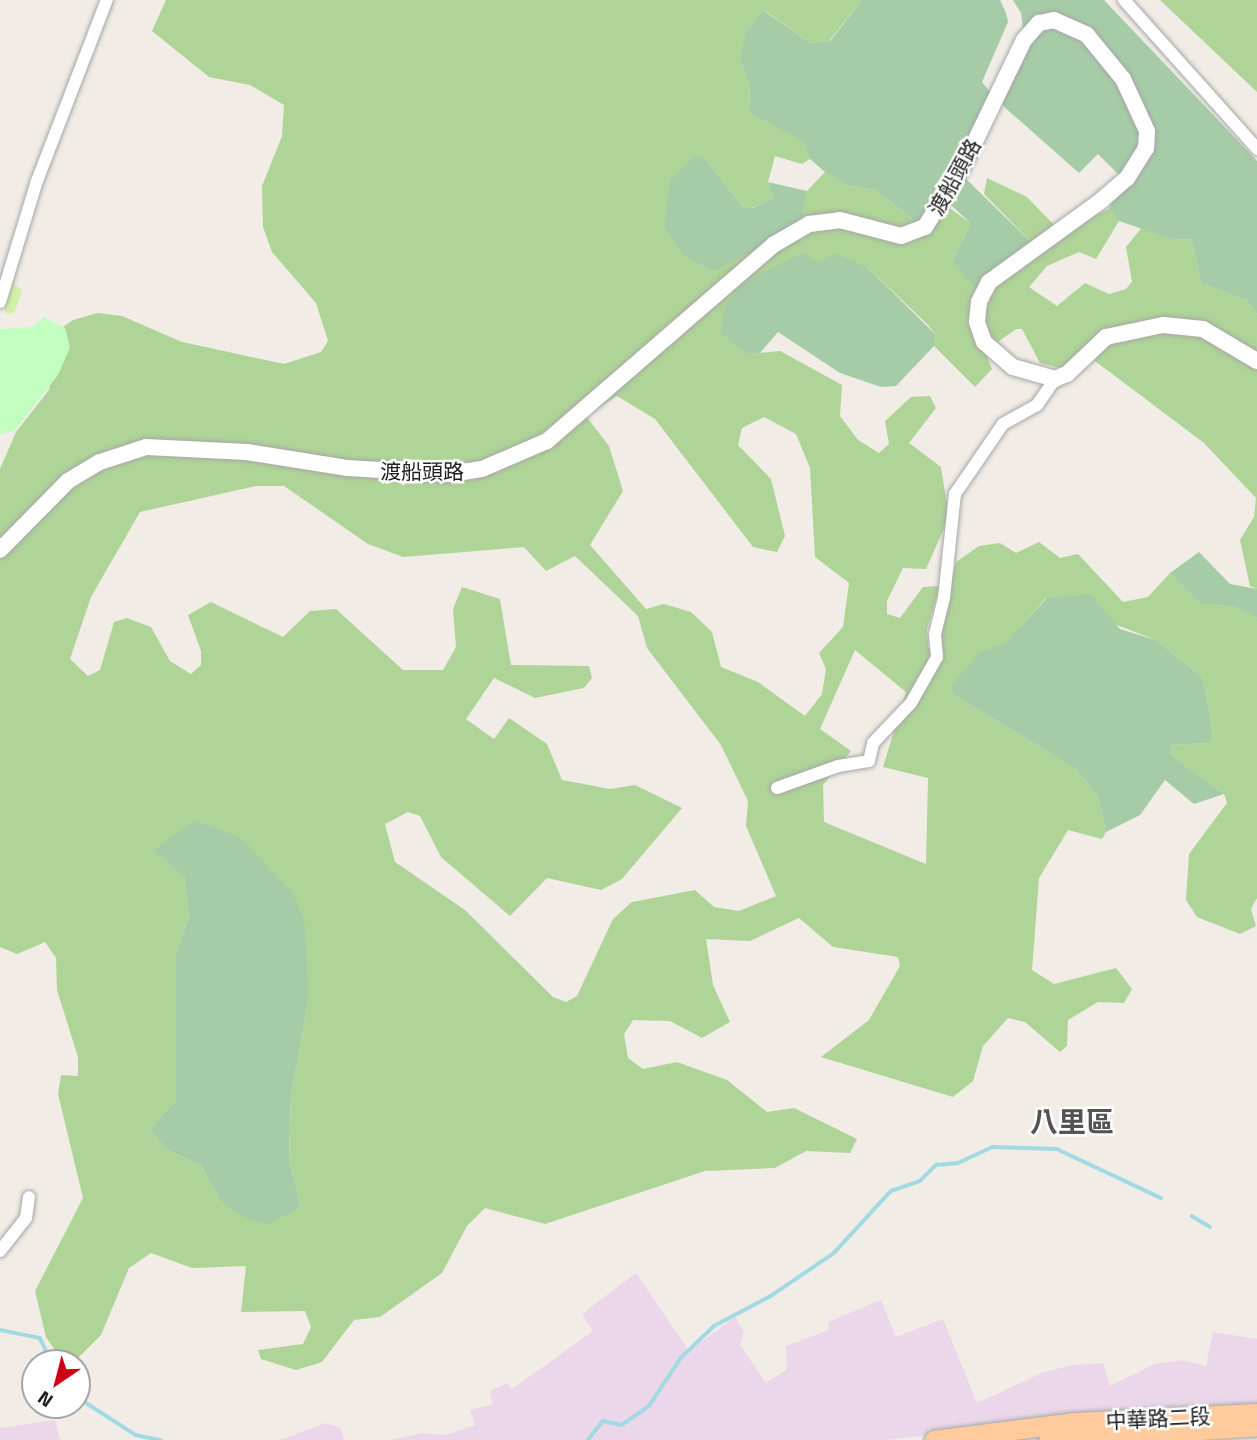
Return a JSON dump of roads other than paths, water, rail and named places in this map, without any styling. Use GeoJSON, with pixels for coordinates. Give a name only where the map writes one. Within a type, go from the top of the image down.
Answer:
{"type":"FeatureCollection","features":[{"type":"Feature","properties":{"kind":"main road","name":"中華路二段"},"geometry":{"type":"LineString","coordinates":[[934,1440],[1075,1422],[1257,1413]]}},
{"type":"Feature","properties":{"kind":"main road","name":"中華路二段"},"geometry":{"type":"LineString","coordinates":[[1048,1440],[1257,1426]]}},
{"type":"Feature","properties":{"kind":"street"},"geometry":{"type":"LineString","coordinates":[[0,302],[37,181],[107,0]]}},
{"type":"Feature","properties":{"kind":"street"},"geometry":{"type":"LineString","coordinates":[[1124,0],[1257,149]]}},
{"type":"Feature","properties":{"kind":"street","name":"渡船頭路"},"geometry":{"type":"LineString","coordinates":[[0,550],[68,481],[100,462],[146,447],[247,452],[347,468],[450,474],[482,469],[547,441],[773,245],[809,225],[840,220],[901,236],[925,227],[964,164],[1024,40],[1039,23],[1054,20],[1087,35],[1123,79],[1147,131],[1146,148],[1127,178],[1068,227],[1005,268],[989,282],[979,302],[978,322],[984,342],[998,357],[1038,377],[1055,379]]}},
{"type":"Feature","properties":{"kind":"street"},"geometry":{"type":"LineString","coordinates":[[777,788],[838,766],[869,761],[873,744],[911,703],[937,657],[935,634],[944,598],[955,494],[1003,424],[1037,405],[1055,379],[1067,374],[1106,337],[1163,325],[1203,329],[1257,361]]}},
{"type":"Feature","properties":{"kind":"street"},"geometry":{"type":"LineString","coordinates":[[0,1251],[26,1218],[29,1197]]}},
{"type":"Feature","properties":{"kind":"waterway"},"geometry":{"type":"LineString","coordinates":[[588,1440],[603,1421],[622,1425],[649,1406],[681,1358],[714,1326],[771,1296],[834,1253],[891,1191],[920,1181],[936,1165],[958,1163],[992,1147],[1057,1149],[1161,1198]]}},
{"type":"Feature","properties":{"kind":"waterway"},"geometry":{"type":"LineString","coordinates":[[1192,1216],[1210,1227]]}},
{"type":"Feature","properties":{"kind":"waterway"},"geometry":{"type":"LineString","coordinates":[[0,1330],[40,1338],[46,1349]]}},
{"type":"Feature","properties":{"kind":"waterway"},"geometry":{"type":"LineString","coordinates":[[91,1406],[136,1435],[160,1440]]}},
{"type":"Feature","properties":{"kind":"district","name":"八里區"},"geometry":{"type":"Point","coordinates":[1072,1122]}}]}
